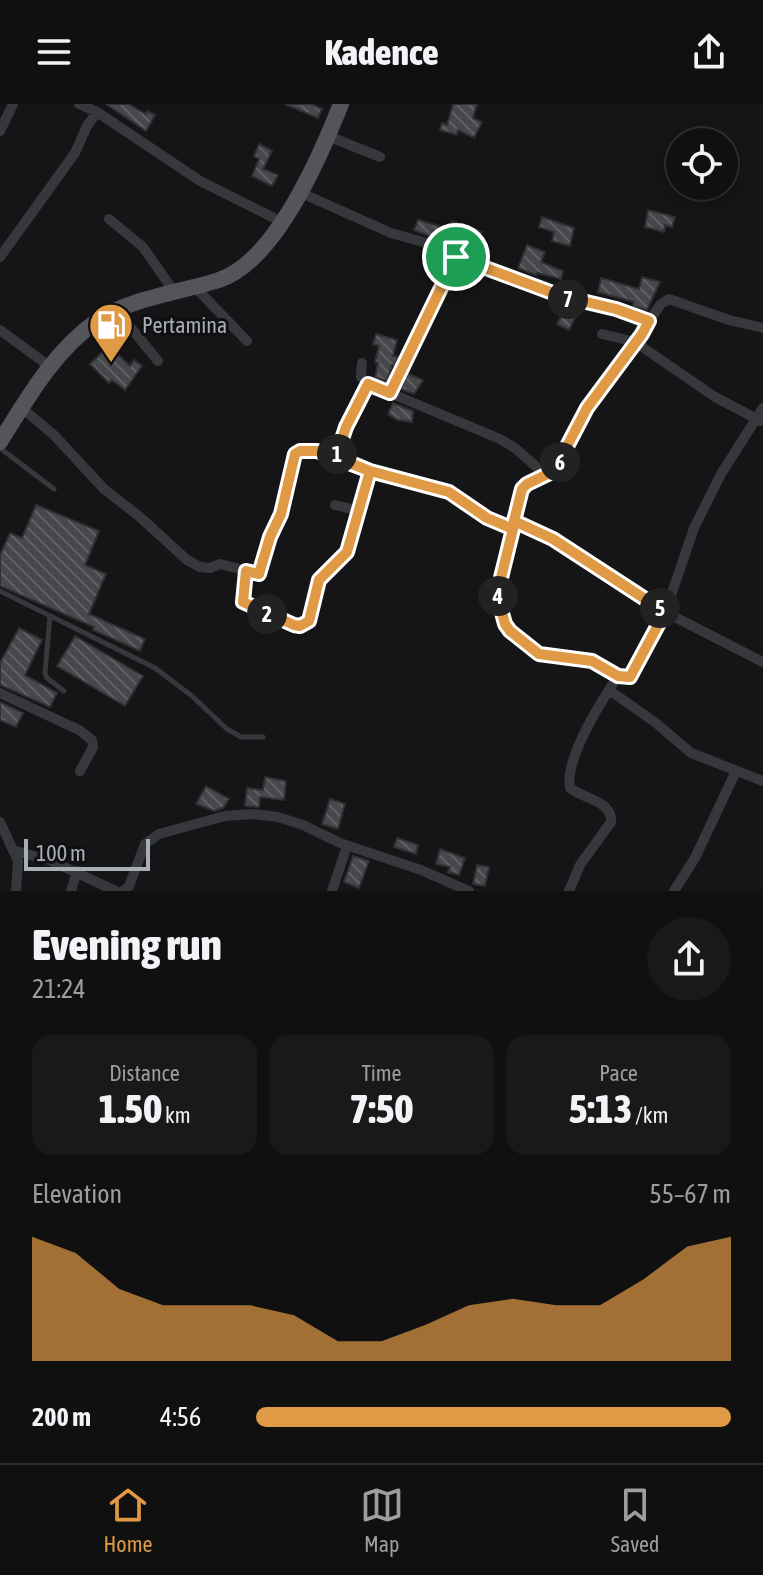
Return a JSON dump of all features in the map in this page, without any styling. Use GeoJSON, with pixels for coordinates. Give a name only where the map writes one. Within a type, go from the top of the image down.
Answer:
{"type":"FeatureCollection","features":[{"type":"Feature","properties":{"kind":"main road"},"geometry":{"type":"LineString","coordinates":[[0,445],[49,366],[72,340],[101,318],[224,278],[250,261],[282,222],[328,136],[341,104]]}},
{"type":"Feature","properties":{"kind":"street"},"geometry":{"type":"LineString","coordinates":[[0,131],[13,104]]}},
{"type":"Feature","properties":{"kind":"street"},"geometry":{"type":"LineString","coordinates":[[79,104],[97,112],[200,181],[282,222]]}},
{"type":"Feature","properties":{"kind":"street"},"geometry":{"type":"LineString","coordinates":[[0,257],[75,153],[97,112]]}},
{"type":"Feature","properties":{"kind":"street"},"geometry":{"type":"LineString","coordinates":[[328,136],[380,157]]}},
{"type":"Feature","properties":{"kind":"street"},"geometry":{"type":"LineString","coordinates":[[299,192],[391,233],[423,242],[561,296],[616,309],[649,321]]}},
{"type":"Feature","properties":{"kind":"street"},"geometry":{"type":"LineString","coordinates":[[109,219],[143,247],[175,293]]}},
{"type":"Feature","properties":{"kind":"street"},"geometry":{"type":"LineString","coordinates":[[390,393],[456,257]]}},
{"type":"Feature","properties":{"kind":"street"},"geometry":{"type":"LineString","coordinates":[[195,287],[247,341]]}},
{"type":"Feature","properties":{"kind":"street"},"geometry":{"type":"LineString","coordinates":[[763,328],[669,299],[661,304],[587,408],[554,471],[524,486],[498,586],[505,624],[539,654],[592,661],[618,676],[630,677],[665,612],[694,528],[721,474],[760,420],[763,408]]}},
{"type":"Feature","properties":{"kind":"street"},"geometry":{"type":"LineString","coordinates":[[117,311],[158,361]]}},
{"type":"Feature","properties":{"kind":"street"},"geometry":{"type":"LineString","coordinates":[[0,330],[49,366]]}},
{"type":"Feature","properties":{"kind":"street"},"geometry":{"type":"LineString","coordinates":[[602,334],[635,342],[715,397],[760,420]]}},
{"type":"Feature","properties":{"kind":"street"},"geometry":{"type":"LineString","coordinates":[[362,363],[361,377],[368,384],[500,439],[547,476]]}},
{"type":"Feature","properties":{"kind":"street"},"geometry":{"type":"LineString","coordinates":[[336,457],[346,427],[368,384]]}},
{"type":"Feature","properties":{"kind":"street"},"geometry":{"type":"LineString","coordinates":[[22,408],[55,436],[104,489],[187,560],[200,567],[210,568],[220,564],[257,574],[261,570],[270,537],[281,514],[295,454],[308,450],[370,471],[449,492],[487,518],[553,539],[665,612],[763,662]]}},
{"type":"Feature","properties":{"kind":"street"},"geometry":{"type":"LineString","coordinates":[[246,571],[243,602],[294,625],[305,624],[310,618],[319,580],[345,555],[370,471]]}},
{"type":"Feature","properties":{"kind":"street"},"geometry":{"type":"LineString","coordinates":[[335,505],[360,511]]}},
{"type":"Feature","properties":{"kind":"street"},"geometry":{"type":"LineString","coordinates":[[569,891],[580,865],[612,816],[608,807],[573,791],[568,783],[582,738],[618,676]]}},
{"type":"Feature","properties":{"kind":"street"},"geometry":{"type":"LineString","coordinates":[[609,690],[656,723],[691,753],[763,781]]}},
{"type":"Feature","properties":{"kind":"street"},"geometry":{"type":"LineString","coordinates":[[0,693],[79,730],[92,740],[93,747],[80,771]]}},
{"type":"Feature","properties":{"kind":"street"},"geometry":{"type":"LineString","coordinates":[[674,891],[695,858],[736,771]]}},
{"type":"Feature","properties":{"kind":"street"},"geometry":{"type":"LineString","coordinates":[[123,891],[129,886],[141,851],[159,834],[225,816],[253,814],[278,817],[303,825],[347,846],[421,870],[469,891]]}},
{"type":"Feature","properties":{"kind":"street"},"geometry":{"type":"LineString","coordinates":[[0,822],[16,851],[16,891]]}},
{"type":"Feature","properties":{"kind":"street"},"geometry":{"type":"LineString","coordinates":[[332,891],[347,846]]}},
{"type":"Feature","properties":{"kind":"street"},"geometry":{"type":"LineString","coordinates":[[16,851],[77,871],[116,891]]}},
{"type":"Feature","properties":{"kind":"street"},"geometry":{"type":"LineString","coordinates":[[71,891],[77,871]]}},
{"type":"Feature","properties":{"kind":"lane"},"geometry":{"type":"LineString","coordinates":[[0,445],[54,489]]}},
{"type":"Feature","properties":{"kind":"lane"},"geometry":{"type":"LineString","coordinates":[[0,591],[155,668],[192,696],[227,729],[241,737],[263,737]]}},
{"type":"Feature","properties":{"kind":"lane"},"geometry":{"type":"LineString","coordinates":[[50,616],[45,673],[64,691]]}},
{"type":"Feature","properties":{"kind":"building"},"geometry":{"type":"Polygon","coordinates":[[[106,104],[128,104],[146,114],[147,111],[155,115],[146,131],[106,104]]]}},
{"type":"Feature","properties":{"kind":"building"},"geometry":{"type":"Polygon","coordinates":[[[285,104],[311,104],[322,109],[318,118],[285,104]]]}},
{"type":"Feature","properties":{"kind":"building"},"geometry":{"type":"Polygon","coordinates":[[[453,104],[477,104],[473,118],[482,122],[474,138],[458,130],[457,135],[440,130],[442,123],[447,125],[453,104]]]}},
{"type":"Feature","properties":{"kind":"building"},"geometry":{"type":"Polygon","coordinates":[[[259,144],[272,151],[263,169],[278,175],[272,186],[252,176],[259,159],[254,156],[259,144]]]}},
{"type":"Feature","properties":{"kind":"building"},"geometry":{"type":"Polygon","coordinates":[[[648,210],[675,217],[672,227],[665,225],[664,232],[645,227],[648,210]]]}},
{"type":"Feature","properties":{"kind":"building"},"geometry":{"type":"Polygon","coordinates":[[[542,217],[574,228],[570,246],[552,241],[554,232],[539,227],[542,217]]]}},
{"type":"Feature","properties":{"kind":"building"},"geometry":{"type":"Polygon","coordinates":[[[418,220],[450,229],[452,221],[482,232],[476,246],[460,239],[459,243],[439,240],[414,230],[418,220]]]}},
{"type":"Feature","properties":{"kind":"building"},"geometry":{"type":"Polygon","coordinates":[[[527,245],[545,252],[541,262],[563,271],[561,279],[518,268],[527,245]]]}},
{"type":"Feature","properties":{"kind":"building"},"geometry":{"type":"Polygon","coordinates":[[[642,277],[660,282],[647,310],[633,306],[634,302],[598,292],[601,278],[639,289],[642,277]]]}},
{"type":"Feature","properties":{"kind":"building"},"geometry":{"type":"Polygon","coordinates":[[[567,306],[579,310],[569,330],[557,324],[567,306]]]}},
{"type":"Feature","properties":{"kind":"building"},"geometry":{"type":"Polygon","coordinates":[[[376,334],[397,340],[393,356],[398,357],[387,381],[375,378],[379,346],[373,344],[376,334]]]}},
{"type":"Feature","properties":{"kind":"building"},"geometry":{"type":"Polygon","coordinates":[[[109,346],[130,366],[134,360],[142,366],[125,390],[112,380],[109,383],[90,364],[109,346]]]}},
{"type":"Feature","properties":{"kind":"building"},"geometry":{"type":"Polygon","coordinates":[[[408,374],[423,380],[414,394],[401,389],[408,374]]]}},
{"type":"Feature","properties":{"kind":"building"},"geometry":{"type":"Polygon","coordinates":[[[393,403],[413,411],[412,422],[398,420],[388,414],[393,403]]]}},
{"type":"Feature","properties":{"kind":"building"},"geometry":{"type":"Polygon","coordinates":[[[36,505],[99,531],[85,565],[106,574],[89,614],[145,639],[140,651],[0,586],[0,555],[10,533],[22,538],[36,505]]]}},
{"type":"Feature","properties":{"kind":"building"},"geometry":{"type":"Polygon","coordinates":[[[19,628],[42,640],[25,675],[57,693],[50,707],[0,685],[0,663],[19,628]]]}},
{"type":"Feature","properties":{"kind":"building"},"geometry":{"type":"Polygon","coordinates":[[[75,636],[143,676],[125,706],[57,666],[75,636]]]}},
{"type":"Feature","properties":{"kind":"building"},"geometry":{"type":"Polygon","coordinates":[[[0,702],[23,713],[16,727],[0,720],[0,702]]]}},
{"type":"Feature","properties":{"kind":"building"},"geometry":{"type":"Polygon","coordinates":[[[265,777],[286,781],[284,800],[260,797],[259,807],[245,806],[247,788],[263,790],[265,777]]]}},
{"type":"Feature","properties":{"kind":"building"},"geometry":{"type":"Polygon","coordinates":[[[206,786],[229,799],[223,808],[214,811],[196,804],[206,786]]]}},
{"type":"Feature","properties":{"kind":"building"},"geometry":{"type":"Polygon","coordinates":[[[330,799],[345,804],[338,829],[322,824],[330,799]]]}},
{"type":"Feature","properties":{"kind":"building"},"geometry":{"type":"Polygon","coordinates":[[[397,838],[418,845],[416,854],[394,847],[397,838]]]}},
{"type":"Feature","properties":{"kind":"building"},"geometry":{"type":"Polygon","coordinates":[[[440,849],[465,858],[459,875],[448,872],[450,867],[436,864],[440,849]]]}},
{"type":"Feature","properties":{"kind":"building"},"geometry":{"type":"Polygon","coordinates":[[[353,856],[369,861],[359,888],[344,882],[353,856]]]}},
{"type":"Feature","properties":{"kind":"building"},"geometry":{"type":"Polygon","coordinates":[[[477,865],[489,867],[485,886],[473,884],[477,865]]]}},
{"type":"Feature","properties":{"kind":"place","name":"Pertamina"},"geometry":{"type":"Point","coordinates":[111,364]}},
{"type":"Feature","properties":{"kind":"route"},"geometry":{"type":"LineString","coordinates":[[456,257],[390,393],[368,384],[346,427],[336,457],[370,471],[347,552],[319,580],[309,621],[300,626],[294,625],[243,602],[246,571],[259,574],[261,570],[270,537],[281,514],[295,454],[317,451],[370,471],[449,492],[487,518],[513,529],[497,594],[510,631],[539,654],[592,661],[618,676],[630,677],[665,612],[545,534],[514,521],[522,489],[533,480],[554,471],[587,408],[649,321],[616,309],[561,296],[456,257]]}}]}
